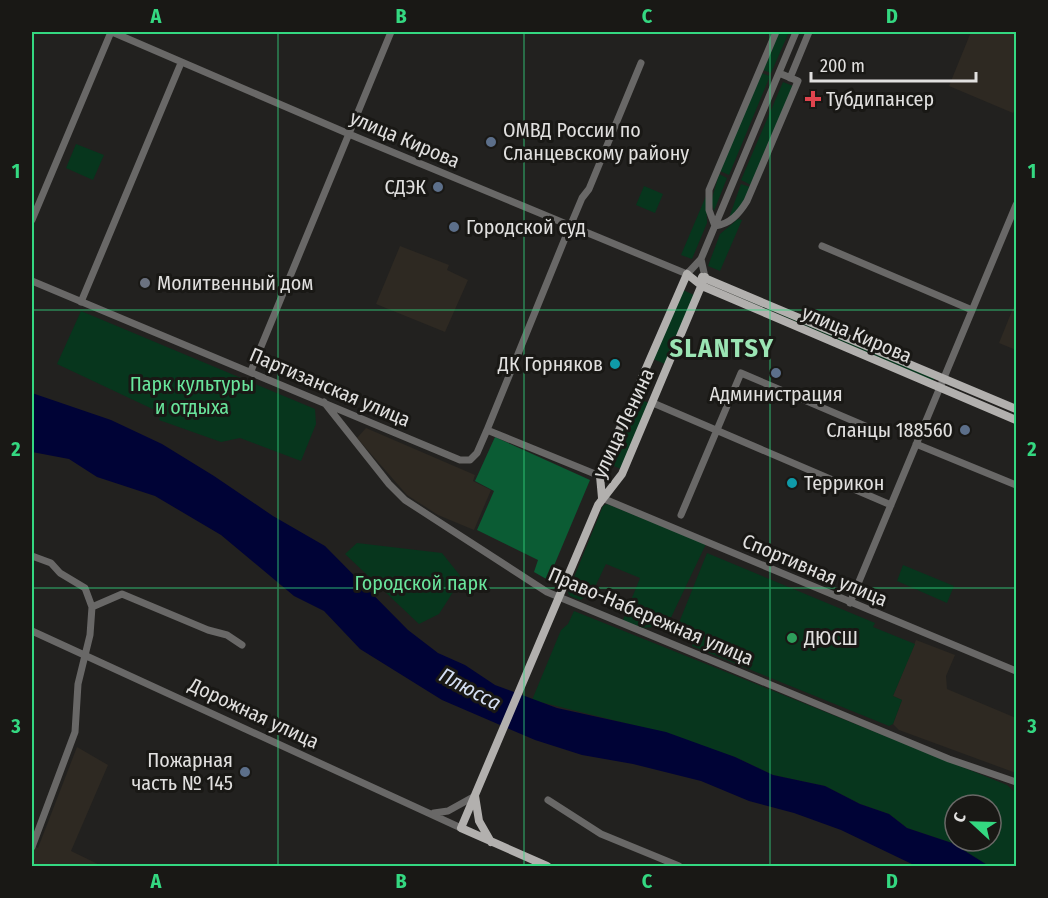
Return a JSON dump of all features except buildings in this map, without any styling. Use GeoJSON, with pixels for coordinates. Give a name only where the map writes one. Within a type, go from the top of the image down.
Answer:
{"type":"FeatureCollection","features":[{"type":"Feature","properties":{"kind":"main road","name":"улица Кирова"},"geometry":{"type":"LineString","coordinates":[[687,274],[1017,420]]}},
{"type":"Feature","properties":{"kind":"main road","name":"улица Ленина"},"geometry":{"type":"LineString","coordinates":[[602,498],[600,476],[687,274]]}},
{"type":"Feature","properties":{"kind":"main road","name":"улица Кирова"},"geometry":{"type":"LineString","coordinates":[[704,282],[1017,409]]}},
{"type":"Feature","properties":{"kind":"main road","name":"улица Ленина"},"geometry":{"type":"LineString","coordinates":[[474,796],[527,678],[602,498],[618,483],[704,282]]}},
{"type":"Feature","properties":{"kind":"main road"},"geometry":{"type":"LineString","coordinates":[[600,476],[618,483]]}},
{"type":"Feature","properties":{"kind":"main road"},"geometry":{"type":"LineString","coordinates":[[474,796],[461,828],[547,867]]}},
{"type":"Feature","properties":{"kind":"main road"},"geometry":{"type":"LineString","coordinates":[[474,796],[479,821],[491,842]]}},
{"type":"Feature","properties":{"kind":"street","name":"улица Кирова"},"geometry":{"type":"LineString","coordinates":[[112,32],[348,134],[687,274]]}},
{"type":"Feature","properties":{"kind":"street"},"geometry":{"type":"LineString","coordinates":[[32,220],[112,32]]}},
{"type":"Feature","properties":{"kind":"street"},"geometry":{"type":"LineString","coordinates":[[251,371],[391,32]]}},
{"type":"Feature","properties":{"kind":"street"},"geometry":{"type":"LineString","coordinates":[[776,32],[709,189],[709,210],[715,226],[726,224],[741,211],[747,201],[798,81],[779,73]]}},
{"type":"Feature","properties":{"kind":"street","name":"улица Ленина"},"geometry":{"type":"LineString","coordinates":[[687,274],[701,259],[796,32]]}},
{"type":"Feature","properties":{"kind":"street"},"geometry":{"type":"LineString","coordinates":[[790,78],[809,32]]}},
{"type":"Feature","properties":{"kind":"street"},"geometry":{"type":"LineString","coordinates":[[81,302],[181,63]]}},
{"type":"Feature","properties":{"kind":"street","name":"Партизанская улица"},"geometry":{"type":"LineString","coordinates":[[32,281],[460,459],[470,460],[477,453],[487,430],[570,226],[582,198],[589,189],[641,63]]}},
{"type":"Feature","properties":{"kind":"street"},"geometry":{"type":"LineString","coordinates":[[850,603],[1017,205]]}},
{"type":"Feature","properties":{"kind":"street"},"geometry":{"type":"LineString","coordinates":[[822,246],[972,310]]}},
{"type":"Feature","properties":{"kind":"street"},"geometry":{"type":"LineString","coordinates":[[701,259],[704,282]]}},
{"type":"Feature","properties":{"kind":"street"},"geometry":{"type":"LineString","coordinates":[[681,515],[741,373],[884,434]]}},
{"type":"Feature","properties":{"kind":"street","name":"Право-Набережная улица"},"geometry":{"type":"LineString","coordinates":[[324,402],[388,484],[405,500],[560,598],[674,647],[893,733],[950,759],[1017,782]]}},
{"type":"Feature","properties":{"kind":"street"},"geometry":{"type":"LineString","coordinates":[[653,403],[891,505]]}},
{"type":"Feature","properties":{"kind":"street"},"geometry":{"type":"LineString","coordinates":[[487,430],[600,476]]}},
{"type":"Feature","properties":{"kind":"street"},"geometry":{"type":"LineString","coordinates":[[916,444],[1017,485]]}},
{"type":"Feature","properties":{"kind":"street","name":"Спортивная улица"},"geometry":{"type":"LineString","coordinates":[[602,498],[1017,671]]}},
{"type":"Feature","properties":{"kind":"street"},"geometry":{"type":"LineString","coordinates":[[32,556],[51,563],[60,573],[85,588],[92,607],[90,635],[78,684],[75,732],[32,847]]}},
{"type":"Feature","properties":{"kind":"street"},"geometry":{"type":"LineString","coordinates":[[92,607],[122,594],[208,630],[227,635],[242,645]]}},
{"type":"Feature","properties":{"kind":"street","name":"Дорожная улица"},"geometry":{"type":"LineString","coordinates":[[32,631],[461,828]]}},
{"type":"Feature","properties":{"kind":"street"},"geometry":{"type":"LineString","coordinates":[[431,813],[448,811],[474,796]]}},
{"type":"Feature","properties":{"kind":"street"},"geometry":{"type":"LineString","coordinates":[[548,800],[601,834],[679,867]]}},
{"type":"Feature","properties":{"kind":"shaded area"},"geometry":{"type":"Polygon","coordinates":[[[971,32],[1016,32],[1016,107],[1013,113],[949,86],[971,32]]]}},
{"type":"Feature","properties":{"kind":"shaded area"},"geometry":{"type":"Polygon","coordinates":[[[400,246],[449,265],[447,270],[468,280],[445,332],[376,304],[400,246]]]}},
{"type":"Feature","properties":{"kind":"shaded area"},"geometry":{"type":"Polygon","coordinates":[[[1016,301],[1016,350],[999,343],[1016,301]]]}},
{"type":"Feature","properties":{"kind":"shaded area"},"geometry":{"type":"Polygon","coordinates":[[[366,428],[475,475],[473,481],[491,490],[474,530],[438,515],[407,495],[357,438],[366,428]]]}},
{"type":"Feature","properties":{"kind":"shaded area"},"geometry":{"type":"Polygon","coordinates":[[[916,640],[955,655],[946,676],[947,689],[1016,718],[1016,773],[899,730],[893,724],[902,700],[893,696],[916,640]]]}},
{"type":"Feature","properties":{"kind":"shaded area"},"geometry":{"type":"Polygon","coordinates":[[[77,747],[108,765],[71,851],[102,866],[32,866],[32,845],[38,848],[77,747]]]}},
{"type":"Feature","properties":{"kind":"green space"},"geometry":{"type":"Polygon","coordinates":[[[779,32],[789,32],[771,73],[763,70],[779,32]]]}},
{"type":"Feature","properties":{"kind":"green space"},"geometry":{"type":"Polygon","coordinates":[[[761,73],[770,76],[729,175],[720,171],[761,73]]]}},
{"type":"Feature","properties":{"kind":"green space"},"geometry":{"type":"Polygon","coordinates":[[[783,82],[793,86],[751,185],[741,180],[783,82]]]}},
{"type":"Feature","properties":{"kind":"green space"},"geometry":{"type":"Polygon","coordinates":[[[76,144],[104,155],[93,180],[66,168],[76,144]]]}},
{"type":"Feature","properties":{"kind":"green space"},"geometry":{"type":"Polygon","coordinates":[[[719,174],[727,178],[714,211],[711,202],[719,174]]]}},
{"type":"Feature","properties":{"kind":"green space"},"geometry":{"type":"Polygon","coordinates":[[[741,184],[750,187],[740,208],[729,218],[741,184]]]}},
{"type":"Feature","properties":{"kind":"green space"},"geometry":{"type":"Polygon","coordinates":[[[644,186],[663,194],[655,213],[636,205],[644,186]]]}},
{"type":"Feature","properties":{"kind":"green space"},"geometry":{"type":"Polygon","coordinates":[[[706,196],[707,223],[692,259],[681,255],[706,196]]]}},
{"type":"Feature","properties":{"kind":"green space"},"geometry":{"type":"Polygon","coordinates":[[[738,219],[742,220],[720,271],[708,266],[720,234],[738,219]]]}},
{"type":"Feature","properties":{"kind":"green space"},"geometry":{"type":"Polygon","coordinates":[[[683,290],[694,295],[665,364],[653,359],[683,290]]]}},
{"type":"Feature","properties":{"kind":"green space"},"geometry":{"type":"Polygon","coordinates":[[[728,292],[934,377],[934,379],[933,381],[728,292]]]}},
{"type":"Feature","properties":{"kind":"green space","name":"Парк культуры и отдыха"},"geometry":{"type":"Polygon","coordinates":[[[81,311],[315,409],[316,424],[301,461],[240,438],[221,442],[159,420],[161,413],[57,364],[81,311]]]}},
{"type":"Feature","properties":{"kind":"green space"},"geometry":{"type":"Polygon","coordinates":[[[637,398],[649,403],[621,469],[609,464],[637,398]]]}},
{"type":"Feature","properties":{"kind":"green space"},"geometry":{"type":"Polygon","coordinates":[[[495,437],[590,480],[548,580],[534,572],[538,560],[477,530],[494,491],[475,481],[495,437]]]}},
{"type":"Feature","properties":{"kind":"green space"},"geometry":{"type":"Polygon","coordinates":[[[607,504],[706,544],[667,626],[640,628],[623,620],[640,578],[606,564],[596,585],[585,597],[580,600],[570,596],[568,592],[603,506],[607,504]]]}},
{"type":"Feature","properties":{"kind":"green space","name":"Городской парк"},"geometry":{"type":"Polygon","coordinates":[[[357,543],[442,553],[462,578],[439,614],[419,624],[345,554],[357,543]]]}},
{"type":"Feature","properties":{"kind":"green space","name":"ДЮСШ"},"geometry":{"type":"Polygon","coordinates":[[[707,553],[875,623],[873,627],[915,644],[893,696],[902,700],[893,724],[889,726],[692,646],[693,643],[674,635],[707,553]]]}},
{"type":"Feature","properties":{"kind":"green space"},"geometry":{"type":"Polygon","coordinates":[[[903,565],[954,586],[947,603],[897,581],[903,565]]]}},
{"type":"Feature","properties":{"kind":"green space"},"geometry":{"type":"Polygon","coordinates":[[[574,611],[1007,785],[1016,793],[1016,866],[989,866],[968,853],[1003,853],[1003,793],[943,793],[943,840],[907,828],[889,814],[860,804],[825,786],[773,775],[735,757],[645,728],[532,700],[561,630],[568,624],[574,611]]]}},
{"type":"Feature","properties":{"kind":"water","name":"Плюсса"},"geometry":{"type":"Polygon","coordinates":[[[32,393],[111,420],[162,444],[273,516],[325,546],[408,630],[438,653],[465,665],[495,685],[557,708],[666,732],[735,757],[773,775],[825,786],[860,804],[889,814],[907,828],[943,840],[943,853],[968,853],[989,866],[916,866],[841,830],[794,813],[749,801],[701,781],[633,764],[582,755],[535,740],[442,700],[360,649],[324,611],[294,596],[221,535],[155,496],[97,477],[69,459],[32,452],[32,393]]]}},
{"type":"Feature","properties":{"kind":"place","name":"Тубдипансер"},"geometry":{"type":"Point","coordinates":[813,99]}},
{"type":"Feature","properties":{"kind":"place","name":"ОМВД России по Сланцевскому району"},"geometry":{"type":"Point","coordinates":[491,142]}},
{"type":"Feature","properties":{"kind":"place","name":"СДЭК"},"geometry":{"type":"Point","coordinates":[438,187]}},
{"type":"Feature","properties":{"kind":"place","name":"Городской суд"},"geometry":{"type":"Point","coordinates":[454,227]}},
{"type":"Feature","properties":{"kind":"place","name":"Молитвенный дом"},"geometry":{"type":"Point","coordinates":[145,283]}},
{"type":"Feature","properties":{"kind":"place","name":"ДК Горняков"},"geometry":{"type":"Point","coordinates":[615,364]}},
{"type":"Feature","properties":{"kind":"place","name":"Администрация"},"geometry":{"type":"Point","coordinates":[776,373]}},
{"type":"Feature","properties":{"kind":"place","name":"Сланцы 188560"},"geometry":{"type":"Point","coordinates":[965,430]}},
{"type":"Feature","properties":{"kind":"place","name":"Террикон"},"geometry":{"type":"Point","coordinates":[792,483]}},
{"type":"Feature","properties":{"kind":"place","name":"ДЮСШ"},"geometry":{"type":"Point","coordinates":[792,638]}},
{"type":"Feature","properties":{"kind":"place","name":"Пожарная часть № 145"},"geometry":{"type":"Point","coordinates":[245,772]}},
{"type":"Feature","properties":{"kind":"district","name":"SLANTSY"},"geometry":{"type":"Point","coordinates":[722,348]}}]}
